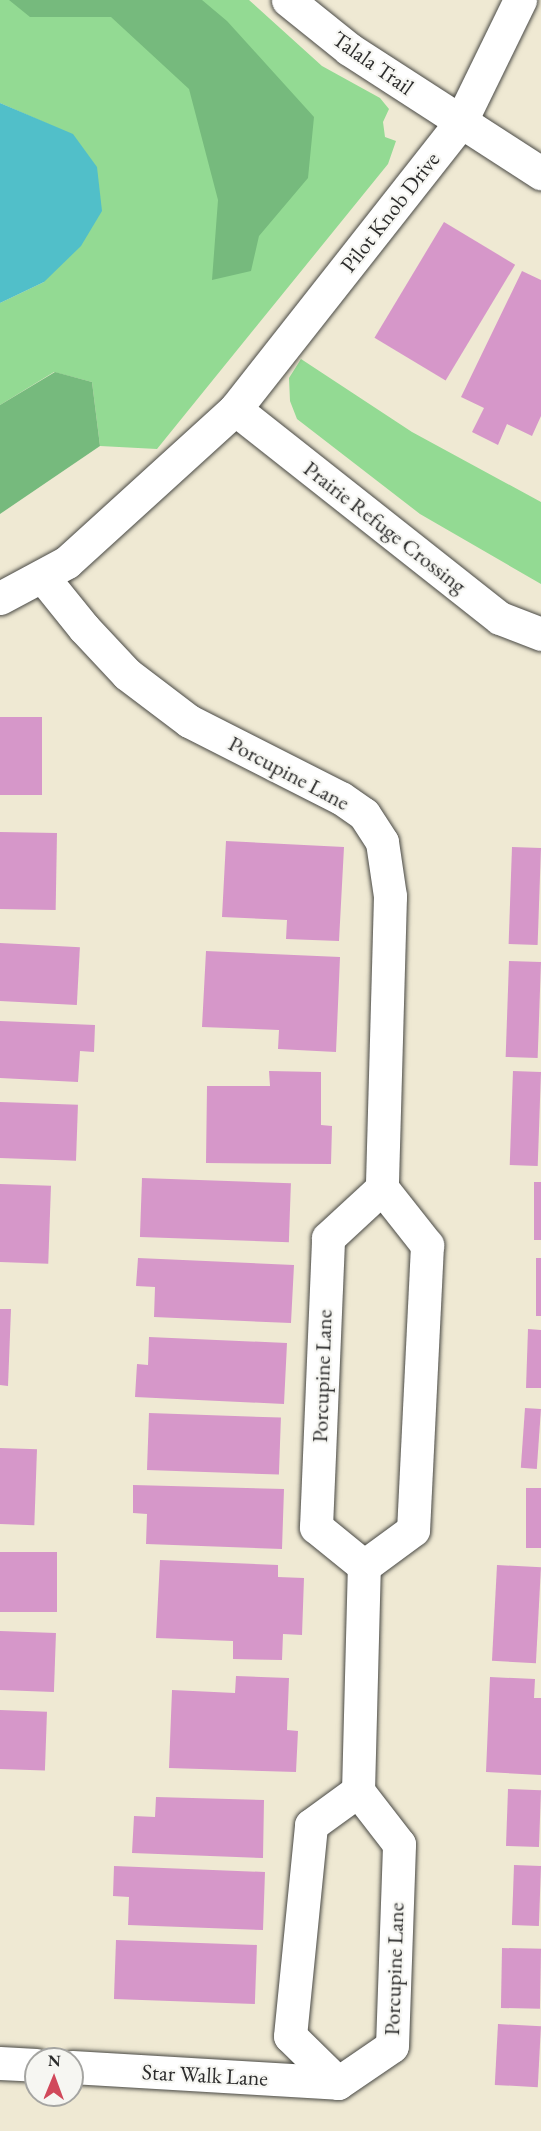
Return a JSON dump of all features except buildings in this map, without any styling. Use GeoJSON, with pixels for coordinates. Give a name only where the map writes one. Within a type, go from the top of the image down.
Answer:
{"type":"FeatureCollection","features":[{"type":"Feature","properties":{"kind":"street","name":"Talala Trail"},"geometry":{"type":"LineString","coordinates":[[288,0],[349,50],[541,173]]}},
{"type":"Feature","properties":{"kind":"street","name":"Pilot Knob Drive"},"geometry":{"type":"LineString","coordinates":[[0,598],[67,562],[235,409],[460,123],[520,0]]}},
{"type":"Feature","properties":{"kind":"street","name":"Prairie Refuge Crossing"},"geometry":{"type":"LineString","coordinates":[[235,409],[500,618],[541,634]]}},
{"type":"Feature","properties":{"kind":"street","name":"Porcupine Lane"},"geometry":{"type":"LineString","coordinates":[[42,576],[84,628],[127,674],[189,721],[341,798],[364,813],[382,842],[390,896],[382,1188],[328,1238],[316,1527],[364,1566]]}},
{"type":"Feature","properties":{"kind":"street"},"geometry":{"type":"LineString","coordinates":[[338,2083],[290,2036],[311,1825],[358,1791],[364,1566],[413,1530],[427,1245],[382,1188]]}},
{"type":"Feature","properties":{"kind":"street","name":"Porcupine Lane"},"geometry":{"type":"LineString","coordinates":[[338,2083],[392,2046],[399,1844],[358,1791]]}},
{"type":"Feature","properties":{"kind":"street"},"geometry":{"type":"LineString","coordinates":[[0,2063],[24,2064]]}},
{"type":"Feature","properties":{"kind":"street","name":"Star Walk Lane"},"geometry":{"type":"LineString","coordinates":[[84,2068],[338,2083]]}},
{"type":"Feature","properties":{"kind":"green space"},"geometry":{"type":"Polygon","coordinates":[[[0,0],[249,0],[322,66],[380,98],[389,109],[383,122],[385,137],[396,141],[388,164],[157,449],[100,446],[92,382],[54,372],[0,405],[0,303],[44,282],[73,135],[0,103],[0,0]]]}},
{"type":"Feature","properties":{"kind":"green space"},"geometry":{"type":"Polygon","coordinates":[[[9,0],[202,0],[227,21],[314,117],[308,178],[259,236],[251,271],[212,280],[218,200],[189,89],[111,17],[30,17],[9,0]]]}},
{"type":"Feature","properties":{"kind":"green space"},"geometry":{"type":"Polygon","coordinates":[[[301,359],[412,432],[541,502],[541,584],[420,514],[297,419],[290,401],[289,378],[301,359]]]}},
{"type":"Feature","properties":{"kind":"green space"},"geometry":{"type":"Polygon","coordinates":[[[55,372],[92,382],[100,446],[0,514],[0,405],[55,372]]]}},
{"type":"Feature","properties":{"kind":"water"},"geometry":{"type":"Polygon","coordinates":[[[0,103],[73,134],[97,167],[102,211],[81,246],[44,282],[0,303],[0,103]]]}}]}
